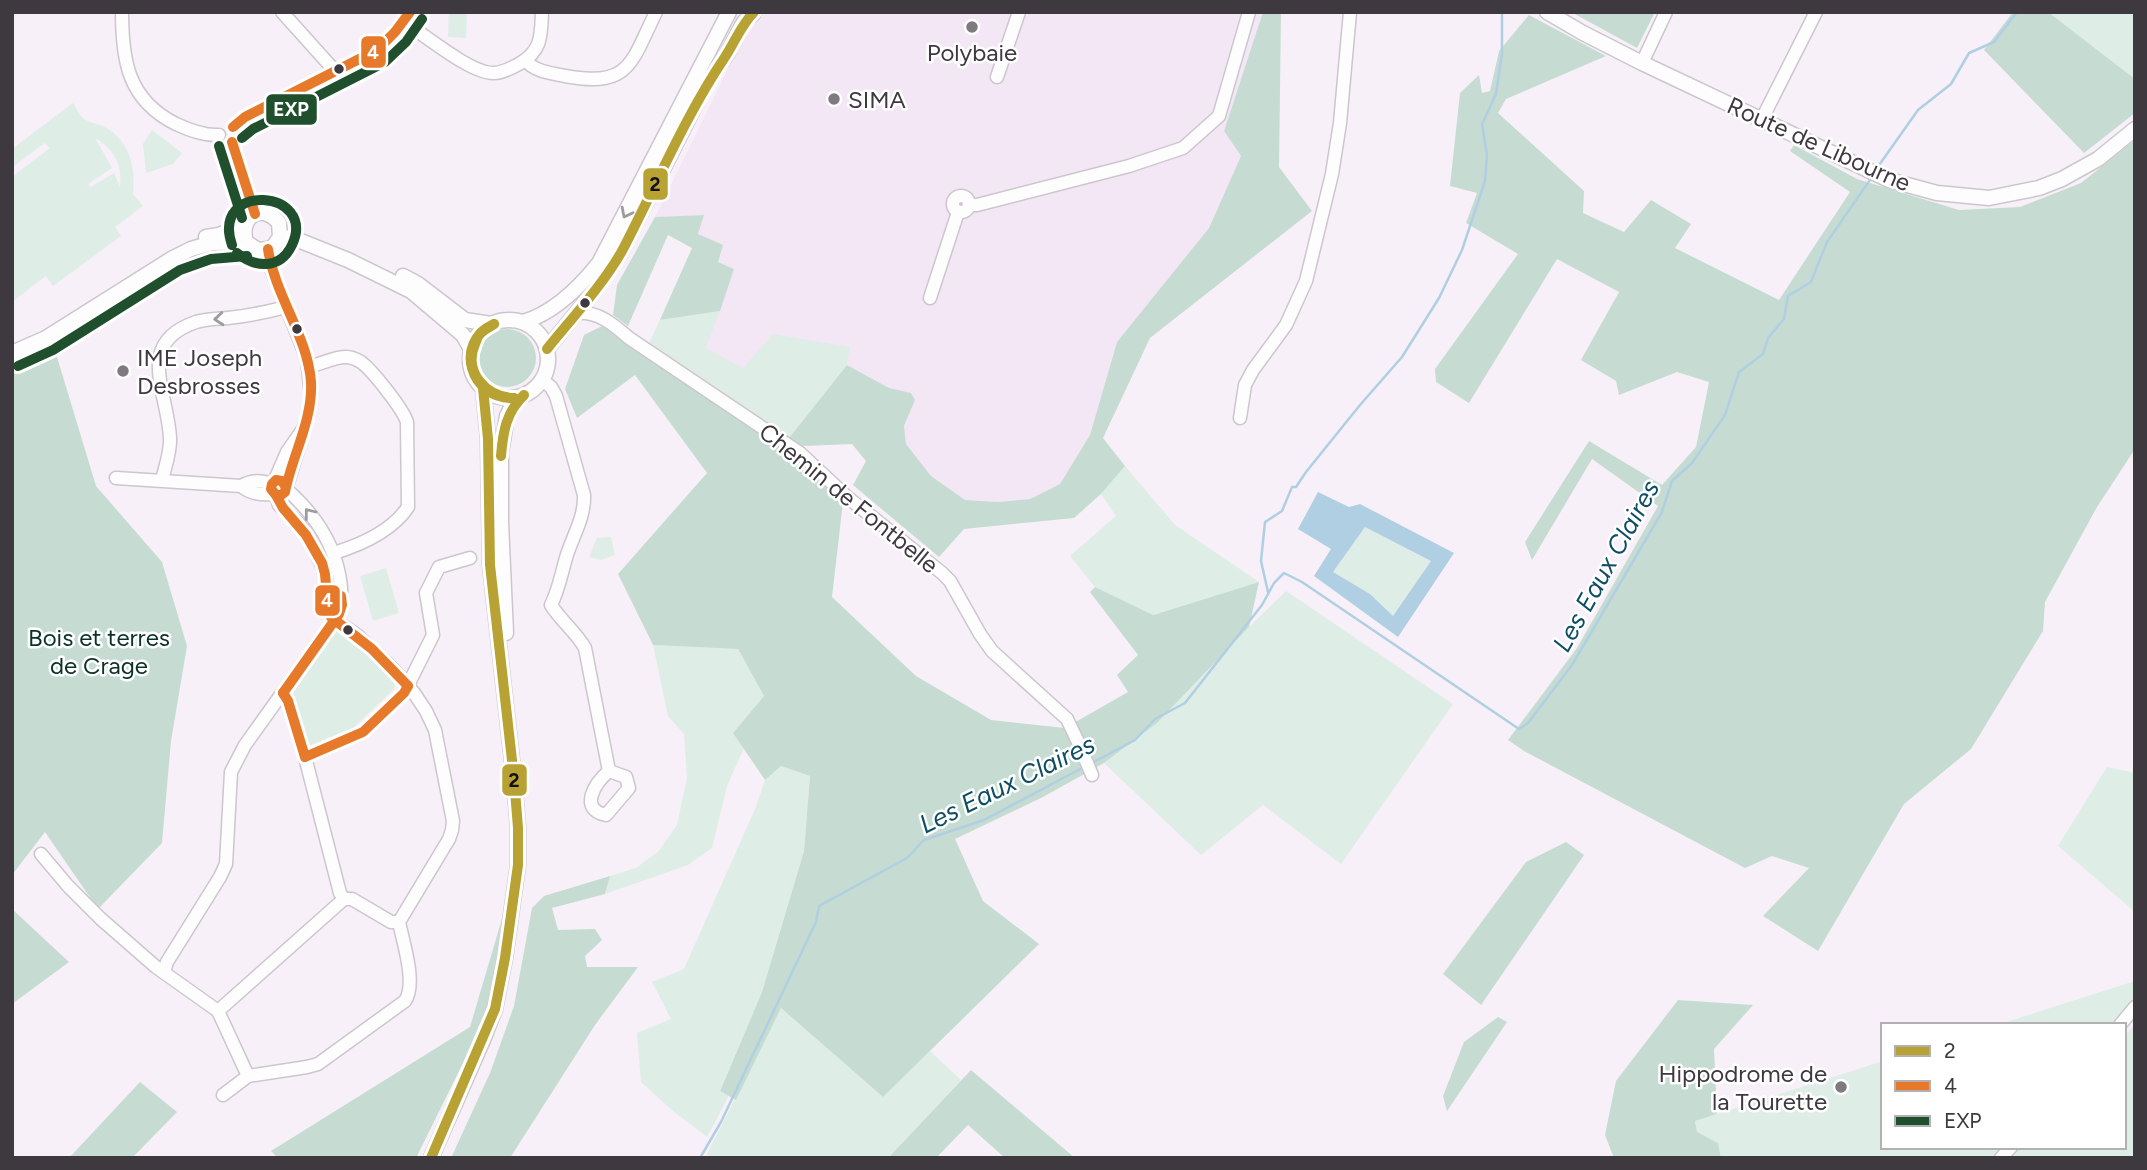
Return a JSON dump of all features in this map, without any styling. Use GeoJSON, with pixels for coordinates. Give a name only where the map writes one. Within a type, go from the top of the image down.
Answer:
{"type":"FeatureCollection","features":[{"type":"Feature","properties":{"kind":"main road"},"geometry":{"type":"LineString","coordinates":[[523,322],[554,307],[599,263],[729,12]]}},
{"type":"Feature","properties":{"kind":"main road","name":"Route de Libourne"},"geometry":{"type":"LineString","coordinates":[[1547,12],[1642,63],[1882,177],[1937,194],[1989,198],[2039,188],[2098,159],[2135,129]]}},
{"type":"Feature","properties":{"kind":"main road"},"geometry":{"type":"LineString","coordinates":[[547,349],[620,254],[705,86],[750,13]]}},
{"type":"Feature","properties":{"kind":"main road"},"geometry":{"type":"LineString","coordinates":[[12,353],[46,338],[191,249],[212,243],[246,242],[258,250],[268,249],[281,237],[281,229],[275,217],[269,214],[250,216],[244,225],[246,242]]}},
{"type":"Feature","properties":{"kind":"main road"},"geometry":{"type":"LineString","coordinates":[[12,343],[41,330],[170,252],[244,225]]}},
{"type":"Feature","properties":{"kind":"main road"},"geometry":{"type":"LineString","coordinates":[[281,237],[293,238],[348,260],[411,291],[463,335],[471,349],[472,370],[483,388],[488,429],[490,565],[514,778],[518,865],[495,1009],[475,1061],[431,1158]]}},
{"type":"Feature","properties":{"kind":"main road"},"geometry":{"type":"LineString","coordinates":[[348,260],[379,267],[408,279],[465,320],[491,324],[513,320],[523,322],[538,333],[547,349],[548,360],[542,380],[513,404],[507,416],[502,453],[505,618],[524,824],[525,857],[520,909],[499,1014],[475,1078],[438,1158]]}},
{"type":"Feature","properties":{"kind":"main road"},"geometry":{"type":"LineString","coordinates":[[471,349],[479,334],[491,324]]}},
{"type":"Feature","properties":{"kind":"main road"},"geometry":{"type":"LineString","coordinates":[[483,388],[502,398],[524,395]]}},
{"type":"Feature","properties":{"kind":"street"},"geometry":{"type":"LineString","coordinates":[[122,12],[123,54],[128,71],[139,92],[155,111],[169,121],[198,132],[219,135],[223,141],[232,142]]}},
{"type":"Feature","properties":{"kind":"street"},"geometry":{"type":"LineString","coordinates":[[282,12],[335,71]]}},
{"type":"Feature","properties":{"kind":"street"},"geometry":{"type":"LineString","coordinates":[[233,127],[246,117],[377,50],[407,17],[477,69],[492,73],[508,70],[525,60],[537,48],[542,12]]}},
{"type":"Feature","properties":{"kind":"street"},"geometry":{"type":"LineString","coordinates":[[525,60],[535,69],[550,73],[593,80],[609,79],[630,63],[656,12]]}},
{"type":"Feature","properties":{"kind":"street"},"geometry":{"type":"LineString","coordinates":[[997,78],[1019,12]]}},
{"type":"Feature","properties":{"kind":"street"},"geometry":{"type":"LineString","coordinates":[[930,298],[964,208],[1129,166],[1183,148],[1219,116],[1249,12]]}},
{"type":"Feature","properties":{"kind":"street"},"geometry":{"type":"LineString","coordinates":[[1240,418],[1245,385],[1286,325],[1306,281],[1332,174],[1340,123],[1350,12]]}},
{"type":"Feature","properties":{"kind":"street"},"geometry":{"type":"LineString","coordinates":[[1642,63],[1666,12]]}},
{"type":"Feature","properties":{"kind":"street"},"geometry":{"type":"LineString","coordinates":[[1762,119],[1816,12]]}},
{"type":"Feature","properties":{"kind":"street"},"geometry":{"type":"LineString","coordinates":[[219,135],[222,127],[233,127]]}},
{"type":"Feature","properties":{"kind":"street"},"geometry":{"type":"LineString","coordinates":[[233,127],[236,135],[232,142],[255,214]]}},
{"type":"Feature","properties":{"kind":"street"},"geometry":{"type":"LineString","coordinates":[[223,1095],[248,1076],[307,1068],[318,1063],[405,1000],[410,993],[410,979],[399,922],[449,839],[453,821],[435,730],[426,711],[393,669],[328,612],[323,568],[300,525],[279,505],[278,488],[301,441],[310,405],[311,379],[309,366],[270,265],[268,249]]}},
{"type":"Feature","properties":{"kind":"street"},"geometry":{"type":"LineString","coordinates":[[594,291],[606,319]]}},
{"type":"Feature","properties":{"kind":"street"},"geometry":{"type":"LineString","coordinates":[[162,480],[170,442],[158,368],[163,345],[197,322],[252,315],[286,307]]}},
{"type":"Feature","properties":{"kind":"street","name":"Chemin de Fontbelle"},"geometry":{"type":"LineString","coordinates":[[576,313],[589,312],[606,319],[639,345],[800,453],[846,496],[942,573],[950,581],[979,634],[992,651],[1067,719],[1089,768]]}},
{"type":"Feature","properties":{"kind":"street"},"geometry":{"type":"LineString","coordinates":[[309,366],[339,358],[359,360],[402,411],[407,422],[408,507],[400,518],[384,529],[354,547],[334,553]]}},
{"type":"Feature","properties":{"kind":"street"},"geometry":{"type":"LineString","coordinates":[[542,380],[551,387],[556,396],[584,495],[580,522],[566,557],[559,589],[551,605],[560,620],[586,648],[609,771]]}},
{"type":"Feature","properties":{"kind":"street"},"geometry":{"type":"LineString","coordinates":[[116,478],[241,486],[248,482],[262,481],[278,488],[300,501],[323,530],[334,553],[342,605],[339,614],[245,745],[231,772],[226,864],[167,962],[164,972]]}},
{"type":"Feature","properties":{"kind":"street"},"geometry":{"type":"LineString","coordinates":[[305,757],[363,732],[404,693],[433,635],[426,593],[439,567],[470,558]]}},
{"type":"Feature","properties":{"kind":"street"},"geometry":{"type":"LineString","coordinates":[[284,693],[305,757],[340,893],[344,899]]}},
{"type":"Feature","properties":{"kind":"street"},"geometry":{"type":"LineString","coordinates":[[41,854],[101,919],[164,972],[218,1011],[248,1076]]}},
{"type":"Feature","properties":{"kind":"street"},"geometry":{"type":"LineString","coordinates":[[218,1011],[344,899],[352,899],[391,922],[399,922]]}},
{"type":"Feature","properties":{"kind":"street"},"geometry":{"type":"LineString","coordinates":[[2122,1023],[2135,1007]]}},
{"type":"Feature","properties":{"kind":"shaded area"},"geometry":{"type":"Polygon","coordinates":[[[449,12],[467,12],[466,38],[448,37],[449,12]]]}},
{"type":"Feature","properties":{"kind":"shaded area"},"geometry":{"type":"Polygon","coordinates":[[[756,12],[1263,12],[1224,131],[1241,156],[1209,228],[1117,342],[1090,435],[1060,484],[1030,499],[998,502],[965,500],[931,476],[906,444],[904,426],[915,400],[911,393],[889,388],[847,365],[850,347],[743,369],[706,348],[734,269],[718,262],[698,234],[704,215],[655,217],[756,12]]]}},
{"type":"Feature","properties":{"kind":"shaded area"},"geometry":{"type":"Polygon","coordinates":[[[2048,12],[2135,12],[2135,79],[2048,12]]]}},
{"type":"Feature","properties":{"kind":"shaded area"},"geometry":{"type":"Polygon","coordinates":[[[73,103],[84,119],[105,127],[122,142],[132,166],[133,194],[143,206],[115,227],[121,236],[53,286],[46,276],[12,302],[12,177],[50,148],[45,143],[12,167],[12,149],[73,103]],[[95,138],[112,168],[88,184],[91,187],[114,173],[120,187],[116,158],[95,138]]]}},
{"type":"Feature","properties":{"kind":"shaded area"},"geometry":{"type":"Polygon","coordinates":[[[152,130],[182,153],[173,164],[146,173],[143,144],[152,130]]]}},
{"type":"Feature","properties":{"kind":"shaded area"},"geometry":{"type":"Polygon","coordinates":[[[720,311],[706,348],[743,368],[773,334],[850,347],[847,365],[789,438],[649,343],[660,320],[720,311]]]}},
{"type":"Feature","properties":{"kind":"shaded area"},"geometry":{"type":"Polygon","coordinates":[[[1125,466],[1175,525],[1259,582],[1152,615],[1095,587],[1070,556],[1116,516],[1101,494],[1125,466]]]}},
{"type":"Feature","properties":{"kind":"shaded area"},"geometry":{"type":"Polygon","coordinates":[[[1365,527],[1431,561],[1393,616],[1370,594],[1333,572],[1365,527]]]}},
{"type":"Feature","properties":{"kind":"shaded area"},"geometry":{"type":"Polygon","coordinates":[[[611,537],[615,555],[601,560],[589,557],[597,538],[611,537]]]}},
{"type":"Feature","properties":{"kind":"shaded area"},"geometry":{"type":"Polygon","coordinates":[[[386,568],[399,613],[373,621],[360,576],[386,568]]]}},
{"type":"Feature","properties":{"kind":"shaded area"},"geometry":{"type":"Polygon","coordinates":[[[1286,591],[1453,704],[1341,864],[1263,805],[1201,855],[1104,763],[1157,723],[1286,591]]]}},
{"type":"Feature","properties":{"kind":"shaded area"},"geometry":{"type":"Polygon","coordinates":[[[343,631],[393,678],[395,686],[353,728],[311,745],[305,741],[293,697],[295,685],[332,632],[343,631]]]}},
{"type":"Feature","properties":{"kind":"shaded area"},"geometry":{"type":"Polygon","coordinates":[[[653,645],[738,649],[764,696],[733,733],[744,748],[727,786],[712,848],[688,865],[605,894],[610,876],[636,868],[658,852],[677,825],[687,778],[684,734],[668,716],[653,645]]]}},
{"type":"Feature","properties":{"kind":"shaded area"},"geometry":{"type":"Polygon","coordinates":[[[781,766],[810,776],[804,851],[762,992],[720,1090],[729,1096],[707,1137],[641,1082],[637,1033],[671,1019],[652,982],[684,969],[755,809],[765,780],[781,766]]]}},
{"type":"Feature","properties":{"kind":"shaded area"},"geometry":{"type":"Polygon","coordinates":[[[2107,767],[2135,773],[2135,912],[2058,846],[2107,767]]]}},
{"type":"Feature","properties":{"kind":"shaded area"},"geometry":{"type":"Polygon","coordinates":[[[2135,981],[2135,1001],[2115,1023],[2003,1023],[2135,981]]]}},
{"type":"Feature","properties":{"kind":"shaded area"},"geometry":{"type":"Polygon","coordinates":[[[781,1008],[883,1097],[930,1051],[961,1080],[888,1158],[709,1158],[707,1154],[781,1008]]]}},
{"type":"Feature","properties":{"kind":"shaded area"},"geometry":{"type":"Polygon","coordinates":[[[2135,1025],[2135,1158],[2011,1158],[2018,1149],[2126,1149],[2126,1034],[2135,1025]]]}},
{"type":"Feature","properties":{"kind":"shaded area","name":"Hippodrome de la Tourette"},"geometry":{"type":"Polygon","coordinates":[[[1881,1062],[1881,1149],[2003,1149],[1995,1158],[1721,1158],[1718,1143],[1697,1132],[1695,1121],[1881,1062]]]}},
{"type":"Feature","properties":{"kind":"green space"},"geometry":{"type":"Polygon","coordinates":[[[1263,12],[1281,12],[1279,167],[1312,211],[1150,338],[1103,438],[1125,466],[1101,494],[1074,518],[964,529],[939,557],[853,485],[866,461],[852,444],[803,446],[789,438],[847,365],[889,388],[911,393],[915,400],[904,426],[906,444],[931,476],[965,500],[998,502],[1030,499],[1060,484],[1090,435],[1117,342],[1209,228],[1241,156],[1224,131],[1263,12]]]}},
{"type":"Feature","properties":{"kind":"green space"},"geometry":{"type":"Polygon","coordinates":[[[1571,12],[1655,12],[1637,48],[1571,12]]]}},
{"type":"Feature","properties":{"kind":"green space"},"geometry":{"type":"Polygon","coordinates":[[[2013,12],[2048,12],[2135,79],[2135,113],[2084,153],[1984,50],[2013,12]]]}},
{"type":"Feature","properties":{"kind":"green space"},"geometry":{"type":"Polygon","coordinates":[[[1529,15],[1606,56],[1506,99],[1498,113],[1584,191],[1583,213],[1624,232],[1651,200],[1691,224],[1675,248],[1779,300],[1850,192],[1790,151],[1794,145],[1857,179],[1959,210],[2020,207],[2081,183],[2135,140],[2135,449],[2097,507],[2045,602],[2043,631],[1971,749],[1904,804],[1818,951],[1763,916],[1809,868],[1772,856],[1745,868],[1508,740],[1577,648],[1658,506],[1592,459],[1532,560],[1525,542],[1589,441],[1662,485],[1696,447],[1709,382],[1677,372],[1619,395],[1616,381],[1581,360],[1619,292],[1557,259],[1469,403],[1436,382],[1435,369],[1518,254],[1466,223],[1477,193],[1450,186],[1460,93],[1479,75],[1482,93],[1490,91],[1499,51],[1529,15]]]}},
{"type":"Feature","properties":{"kind":"green space"},"geometry":{"type":"Polygon","coordinates":[[[704,215],[698,234],[723,245],[718,262],[734,269],[720,311],[660,320],[692,248],[668,235],[628,326],[613,315],[617,285],[655,217],[704,215]]]}},
{"type":"Feature","properties":{"kind":"green space"},"geometry":{"type":"Polygon","coordinates":[[[602,326],[784,451],[843,502],[832,597],[916,676],[991,720],[1065,728],[1128,692],[1117,675],[1138,655],[1090,592],[1095,587],[1153,615],[1259,582],[1249,627],[1157,723],[1104,763],[1043,797],[955,839],[983,901],[1039,944],[883,1097],[781,1008],[736,1100],[720,1091],[762,992],[804,851],[810,776],[781,766],[765,780],[733,733],[764,696],[738,649],[653,645],[618,574],[707,473],[635,375],[577,418],[565,389],[584,335],[602,326]]]}},
{"type":"Feature","properties":{"kind":"green space"},"geometry":{"type":"Polygon","coordinates":[[[507,329],[528,337],[536,358],[528,379],[507,387],[486,379],[478,358],[486,337],[507,329]]]}},
{"type":"Feature","properties":{"kind":"green space","name":"Bois et terres de Crage"},"geometry":{"type":"Polygon","coordinates":[[[54,347],[96,486],[162,562],[187,646],[171,741],[162,843],[98,909],[45,832],[12,875],[12,364],[54,347]]]}},
{"type":"Feature","properties":{"kind":"green space"},"geometry":{"type":"Polygon","coordinates":[[[1566,842],[1584,855],[1481,1005],[1443,974],[1526,862],[1566,842]]]}},
{"type":"Feature","properties":{"kind":"green space"},"geometry":{"type":"Polygon","coordinates":[[[610,876],[605,894],[552,908],[558,930],[595,929],[602,940],[585,956],[587,967],[638,967],[595,1025],[510,1158],[451,1158],[490,1073],[514,1006],[532,908],[544,896],[610,876]]]}},
{"type":"Feature","properties":{"kind":"green space"},"geometry":{"type":"Polygon","coordinates":[[[12,909],[69,962],[12,1004],[12,909]]]}},
{"type":"Feature","properties":{"kind":"green space"},"geometry":{"type":"Polygon","coordinates":[[[504,912],[492,996],[467,1055],[416,1158],[278,1158],[271,1151],[470,1027],[504,912]]]}},
{"type":"Feature","properties":{"kind":"green space"},"geometry":{"type":"Polygon","coordinates":[[[1678,1000],[1753,1005],[1714,1049],[1717,1114],[1695,1121],[1697,1132],[1718,1143],[1721,1158],[1614,1158],[1605,1135],[1616,1081],[1678,1000]]]}},
{"type":"Feature","properties":{"kind":"green space"},"geometry":{"type":"Polygon","coordinates":[[[1498,1017],[1507,1022],[1447,1111],[1443,1096],[1464,1042],[1498,1017]]]}},
{"type":"Feature","properties":{"kind":"green space"},"geometry":{"type":"Polygon","coordinates":[[[971,1070],[1075,1158],[1005,1158],[968,1125],[936,1158],[888,1158],[971,1070]]]}},
{"type":"Feature","properties":{"kind":"green space"},"geometry":{"type":"Polygon","coordinates":[[[140,1082],[177,1112],[132,1158],[69,1158],[140,1082]]]}},
{"type":"Feature","properties":{"kind":"water"},"geometry":{"type":"Polygon","coordinates":[[[1318,492],[1349,507],[1360,504],[1454,553],[1398,637],[1314,576],[1331,549],[1298,529],[1318,492]],[[1365,527],[1333,572],[1370,594],[1393,616],[1431,561],[1365,527]]]}},
{"type":"Feature","properties":{"kind":"waterway","name":"Les Eaux Claires"},"geometry":{"type":"LineString","coordinates":[[1268,592],[1261,561],[1265,522],[1282,511],[1292,487],[1296,487],[1360,405],[1402,357],[1439,298],[1462,250],[1485,181],[1487,155],[1482,124],[1496,94],[1502,53],[1502,12]]}},
{"type":"Feature","properties":{"kind":"waterway","name":"Les Eaux Claires"},"geometry":{"type":"LineString","coordinates":[[1877,168],[1918,110],[1951,84],[1969,53],[1994,42],[2017,12]]}},
{"type":"Feature","properties":{"kind":"waterway","name":"Les Eaux Claires"},"geometry":{"type":"LineString","coordinates":[[1090,764],[1135,740],[1155,719],[1185,703],[1284,573],[1302,582],[1519,729],[1528,723],[1572,665],[1662,512],[1672,481],[1692,463],[1725,415],[1739,372],[1763,354],[1768,338],[1784,319],[1788,296],[1811,282],[1827,242],[1872,177]]}},
{"type":"Feature","properties":{"kind":"waterway","name":"Les Eaux Claires"},"geometry":{"type":"LineString","coordinates":[[700,1158],[721,1122],[816,922],[819,906],[907,858],[924,840],[984,820],[1084,767]]}},
{"type":"Feature","properties":{"kind":"transit line","name":"4"},"geometry":{"type":"LineString","coordinates":[[233,127],[245,117],[377,50],[410,12]]}},
{"type":"Feature","properties":{"kind":"transit line","name":"2"},"geometry":{"type":"LineString","coordinates":[[547,349],[596,289],[622,251],[696,104],[754,12]]}},
{"type":"Feature","properties":{"kind":"transit line","name":"EXP"},"geometry":{"type":"LineString","coordinates":[[242,138],[253,129],[385,62],[406,42],[422,19]]}},
{"type":"Feature","properties":{"kind":"transit line","name":"4"},"geometry":{"type":"LineString","coordinates":[[232,142],[255,214]]}},
{"type":"Feature","properties":{"kind":"transit line","name":"EXP"},"geometry":{"type":"LineString","coordinates":[[219,146],[242,218]]}},
{"type":"Feature","properties":{"kind":"transit line","name":"EXP"},"geometry":{"type":"LineString","coordinates":[[232,245],[229,224],[236,210],[248,202],[264,200],[279,204],[290,212],[296,226],[292,245],[281,259],[259,264],[237,253]]}},
{"type":"Feature","properties":{"kind":"transit line","name":"4"},"geometry":{"type":"LineString","coordinates":[[268,249],[277,283],[304,349],[311,382],[309,410],[285,492],[276,495],[271,489],[276,480],[282,481],[285,486]]}},
{"type":"Feature","properties":{"kind":"transit line","name":"EXP"},"geometry":{"type":"LineString","coordinates":[[18,366],[53,350],[180,270],[211,259],[247,256]]}},
{"type":"Feature","properties":{"kind":"transit line","name":"2"},"geometry":{"type":"LineString","coordinates":[[494,324],[479,336],[472,354],[472,364],[486,388],[504,397],[514,398]]}},
{"type":"Feature","properties":{"kind":"transit line","name":"2"},"geometry":{"type":"LineString","coordinates":[[494,324],[481,332],[474,343],[472,368],[487,390],[499,396],[514,398]]}},
{"type":"Feature","properties":{"kind":"transit line","name":"2"},"geometry":{"type":"LineString","coordinates":[[431,1158],[495,1009],[518,865],[514,778],[490,565],[488,439],[483,388]]}},
{"type":"Feature","properties":{"kind":"transit line","name":"2"},"geometry":{"type":"LineString","coordinates":[[501,456],[506,423],[513,408],[524,395]]}},
{"type":"Feature","properties":{"kind":"transit line","name":"4"},"geometry":{"type":"LineString","coordinates":[[276,495],[283,508],[306,535],[322,563],[331,617],[372,649],[408,686]]}},
{"type":"Feature","properties":{"kind":"transit line","name":"4"},"geometry":{"type":"LineString","coordinates":[[283,693],[339,614],[341,596]]}},
{"type":"Feature","properties":{"kind":"transit line","name":"4"},"geometry":{"type":"LineString","coordinates":[[305,757],[363,732],[408,686]]}},
{"type":"Feature","properties":{"kind":"transit line","name":"4"},"geometry":{"type":"LineString","coordinates":[[283,693],[288,701],[305,757]]}},
{"type":"Feature","properties":{"kind":"place","name":"Polybaie"},"geometry":{"type":"Point","coordinates":[972,27]}},
{"type":"Feature","properties":{"kind":"place","name":"SIMA"},"geometry":{"type":"Point","coordinates":[834,99]}},
{"type":"Feature","properties":{"kind":"place","name":"IME Joseph Desbrosses"},"geometry":{"type":"Point","coordinates":[123,371]}},
{"type":"Feature","properties":{"kind":"place","name":"Hippodrome de la Tourette"},"geometry":{"type":"Point","coordinates":[1841,1087]}}]}
